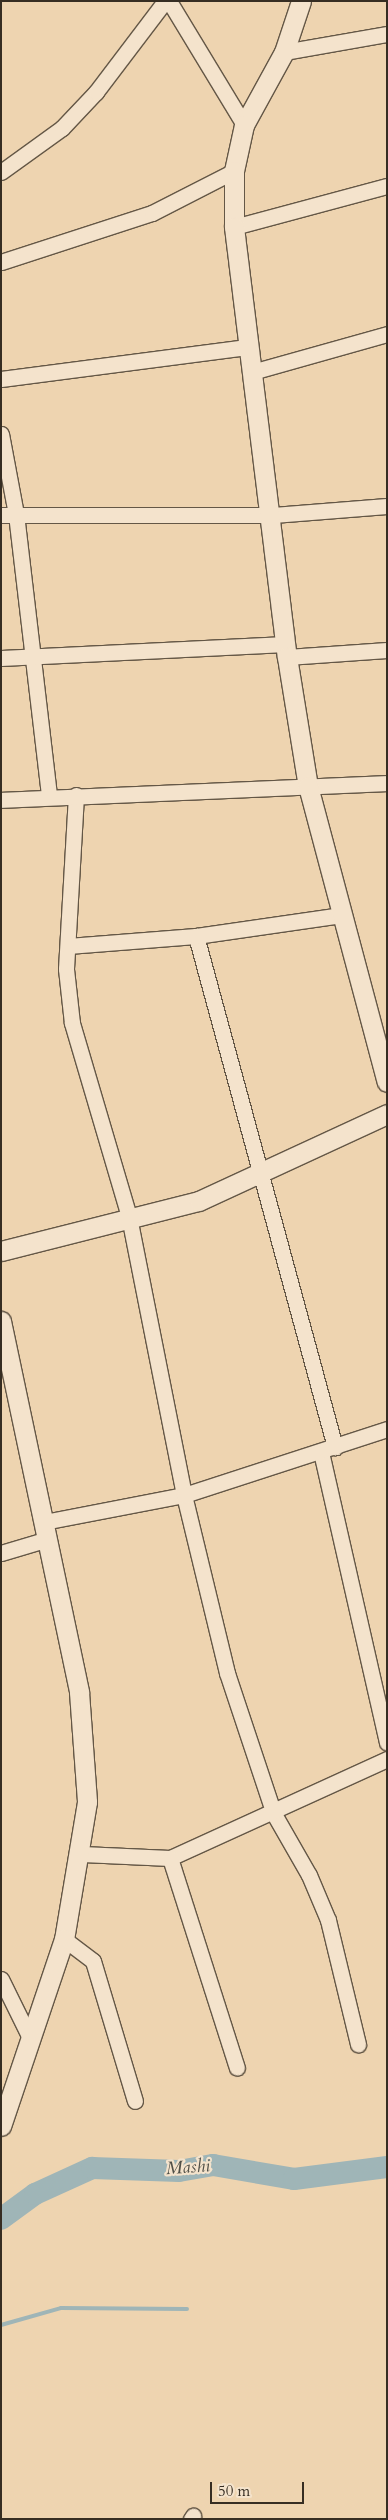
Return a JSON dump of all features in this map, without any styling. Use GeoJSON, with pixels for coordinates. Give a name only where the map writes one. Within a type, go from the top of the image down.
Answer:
{"type":"FeatureCollection","features":[{"type":"Feature","properties":{"kind":"street"},"geometry":{"type":"LineString","coordinates":[[1,172],[62,128],[96,92],[167,1],[244,125]]}},
{"type":"Feature","properties":{"kind":"street"},"geometry":{"type":"LineString","coordinates":[[301,1],[284,52],[258,92],[244,125],[234,171],[234,227],[252,372],[273,515],[287,650],[308,786],[387,1082]]}},
{"type":"Feature","properties":{"kind":"street"},"geometry":{"type":"LineString","coordinates":[[284,52],[387,34]]}},
{"type":"Feature","properties":{"kind":"street"},"geometry":{"type":"LineString","coordinates":[[1,262],[152,213],[234,171]]}},
{"type":"Feature","properties":{"kind":"street"},"geometry":{"type":"LineString","coordinates":[[234,227],[387,186]]}},
{"type":"Feature","properties":{"kind":"street"},"geometry":{"type":"LineString","coordinates":[[252,372],[387,334]]}},
{"type":"Feature","properties":{"kind":"street"},"geometry":{"type":"LineString","coordinates":[[1,379],[249,347]]}},
{"type":"Feature","properties":{"kind":"street"},"geometry":{"type":"LineString","coordinates":[[1,434],[9,515],[32,656],[49,796]]}},
{"type":"Feature","properties":{"kind":"street"},"geometry":{"type":"LineString","coordinates":[[9,515],[273,515],[387,506]]}},
{"type":"Feature","properties":{"kind":"street"},"geometry":{"type":"LineString","coordinates":[[1,658],[287,650],[387,650]]}},
{"type":"Feature","properties":{"kind":"street"},"geometry":{"type":"LineString","coordinates":[[1,800],[49,796],[387,783]]}},
{"type":"Feature","properties":{"kind":"street"},"geometry":{"type":"LineString","coordinates":[[76,795],[68,946],[72,1023],[129,1217],[184,1495],[227,1673],[274,1814],[309,1876],[328,1920],[358,2044]]}},
{"type":"Feature","properties":{"kind":"street"},"geometry":{"type":"LineString","coordinates":[[68,946],[196,936],[341,915]]}},
{"type":"Feature","properties":{"kind":"street"},"geometry":{"type":"LineString","coordinates":[[196,936],[262,1175],[328,1449],[387,1743]]}},
{"type":"Feature","properties":{"kind":"street"},"geometry":{"type":"LineString","coordinates":[[1,1251],[129,1217],[199,1201],[262,1175],[387,1114]]}},
{"type":"Feature","properties":{"kind":"street"},"geometry":{"type":"LineString","coordinates":[[1,1321],[79,1692],[85,1747],[87,1802],[82,1854],[64,1939],[2,2122]]}},
{"type":"Feature","properties":{"kind":"street"},"geometry":{"type":"LineString","coordinates":[[1,1553],[46,1531],[184,1495],[387,1429]]}},
{"type":"Feature","properties":{"kind":"street"},"geometry":{"type":"LineString","coordinates":[[82,1854],[170,1858],[274,1814],[387,1759]]}},
{"type":"Feature","properties":{"kind":"street"},"geometry":{"type":"LineString","coordinates":[[170,1858],[237,2068]]}},
{"type":"Feature","properties":{"kind":"street"},"geometry":{"type":"LineString","coordinates":[[64,1939],[93,1961],[135,2100]]}},
{"type":"Feature","properties":{"kind":"street"},"geometry":{"type":"LineString","coordinates":[[1,1979],[31,2040]]}},
{"type":"Feature","properties":{"kind":"waterway","name":"Mashi"},"geometry":{"type":"LineString","coordinates":[[1,2219],[35,2194],[92,2168],[179,2171],[213,2165],[294,2179],[387,2167]]}},
{"type":"Feature","properties":{"kind":"waterway"},"geometry":{"type":"LineString","coordinates":[[1,2325],[61,2308],[187,2309]]}}]}
